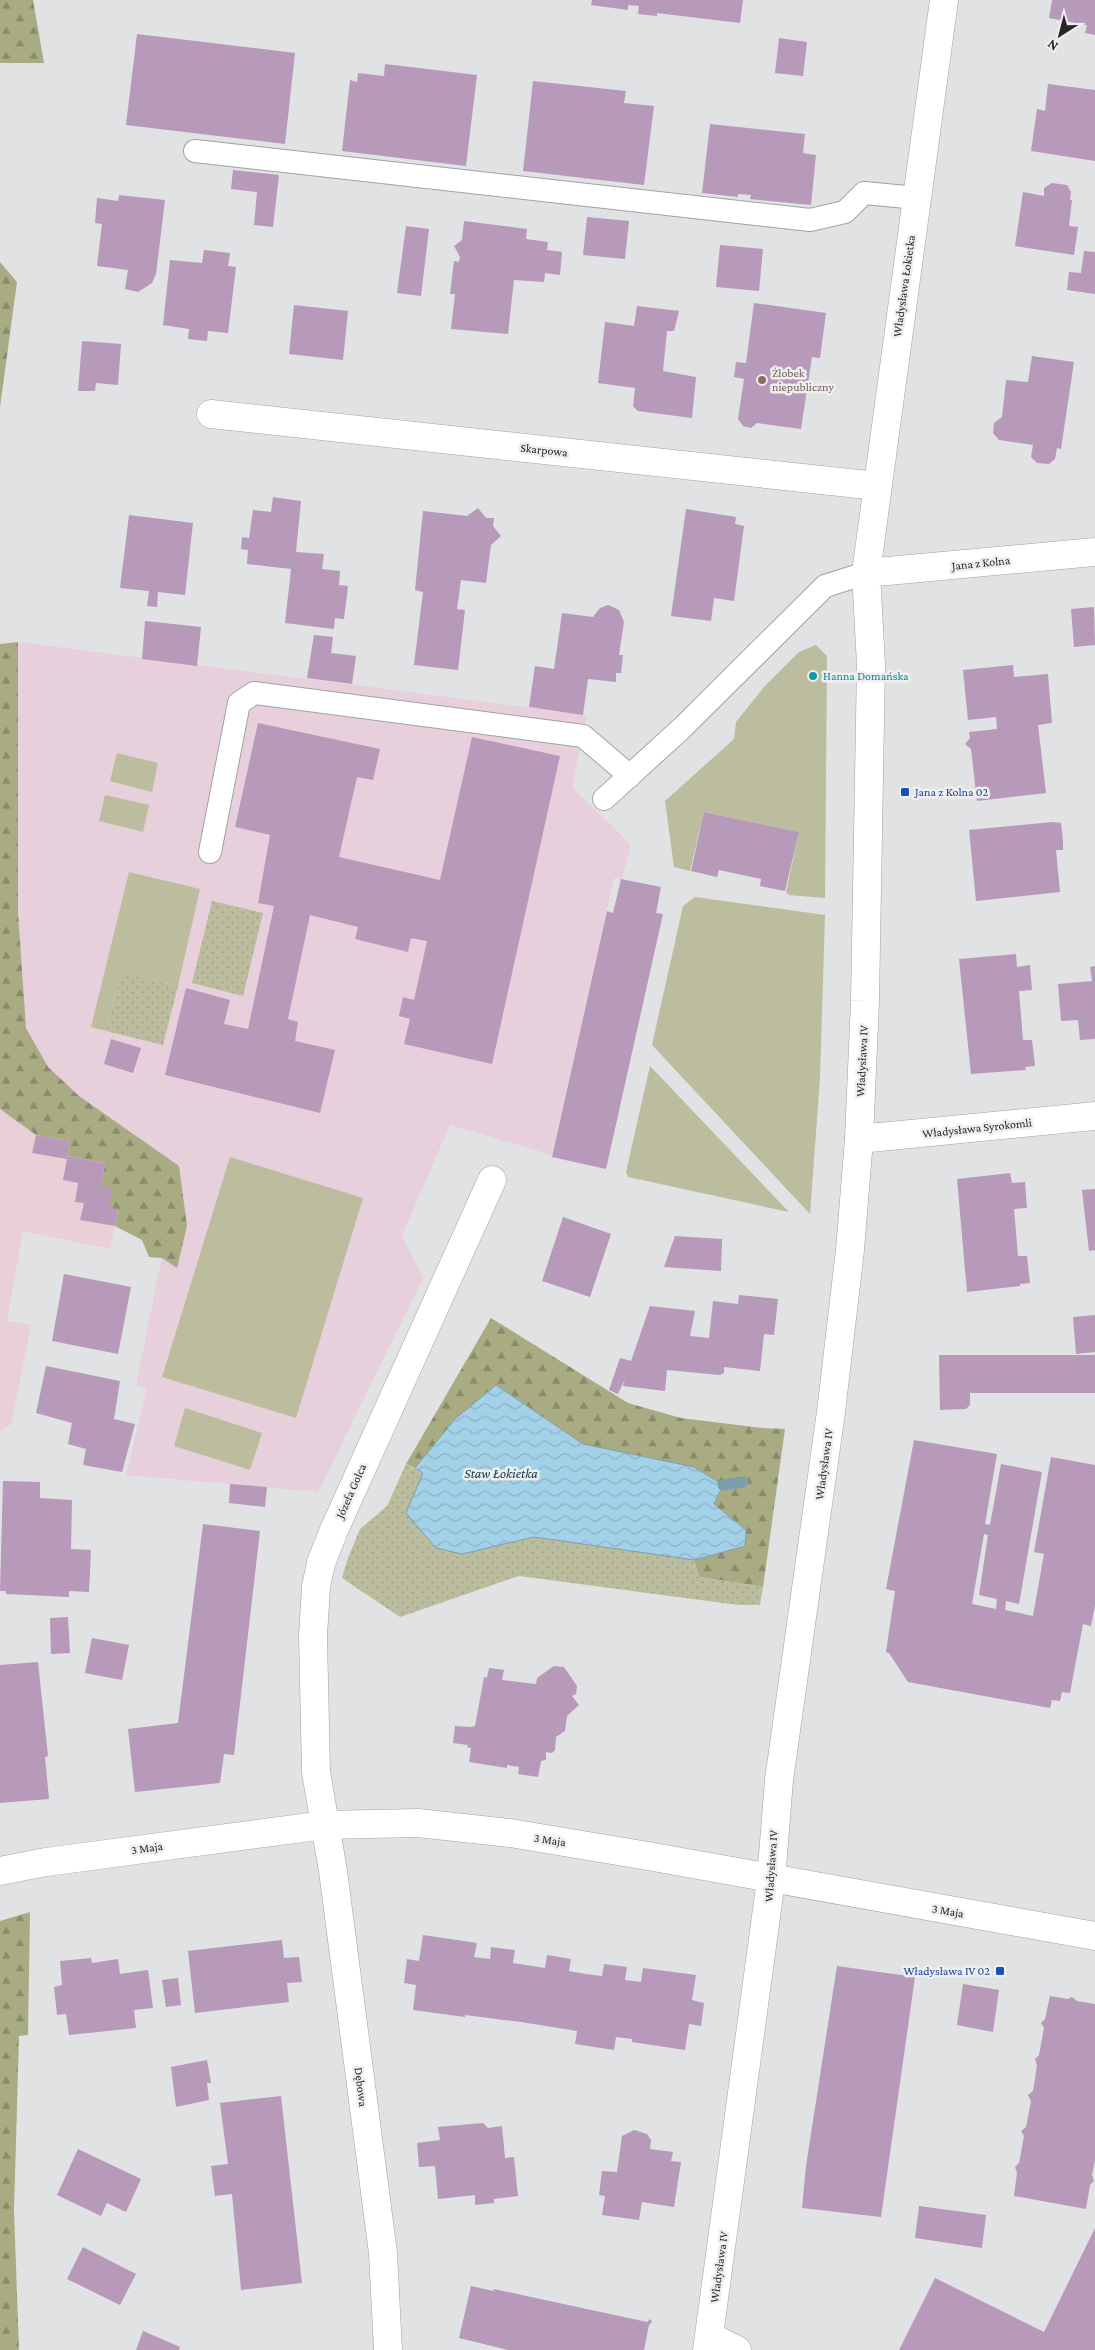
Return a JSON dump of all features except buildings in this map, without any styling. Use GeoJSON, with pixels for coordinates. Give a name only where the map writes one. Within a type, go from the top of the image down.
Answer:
{"type":"FeatureCollection","features":[{"type":"Feature","properties":{"kind":"street","name":"Władysława Łokietka"},"geometry":{"type":"LineString","coordinates":[[866,573],[944,0]]}},
{"type":"Feature","properties":{"kind":"street","name":"Skarpowa"},"geometry":{"type":"LineString","coordinates":[[212,414],[877,486]]}},
{"type":"Feature","properties":{"kind":"street","name":"Jana z Kolna"},"geometry":{"type":"LineString","coordinates":[[866,573],[1095,552]]}},
{"type":"Feature","properties":{"kind":"street","name":"Władysława IV"},"geometry":{"type":"LineString","coordinates":[[708,2343],[772,1880],[779,1780],[832,1402],[850,1250],[859,1139],[865,1001],[871,665],[866,573]]}},
{"type":"Feature","properties":{"kind":"street","name":"Władysława Syrokomli"},"geometry":{"type":"LineString","coordinates":[[859,1139],[1095,1116]]}},
{"type":"Feature","properties":{"kind":"street","name":"Józefa Golca"},"geometry":{"type":"LineString","coordinates":[[325,1825],[316,1772],[313,1636],[316,1587],[321,1563],[492,1180]]}},
{"type":"Feature","properties":{"kind":"street","name":"3 Maja"},"geometry":{"type":"LineString","coordinates":[[0,1871],[46,1862],[325,1825],[418,1823],[510,1834],[686,1862],[772,1880],[1095,1936]]}},
{"type":"Feature","properties":{"kind":"street","name":"Dębowa"},"geometry":{"type":"LineString","coordinates":[[325,1825],[383,2253],[388,2350]]}},
{"type":"Feature","properties":{"kind":"street"},"geometry":{"type":"LineString","coordinates":[[708,2343],[737,2350]]}},
{"type":"Feature","properties":{"kind":"lane"},"geometry":{"type":"LineString","coordinates":[[195,151],[810,220],[845,212],[864,194],[917,198]]}},
{"type":"Feature","properties":{"kind":"lane"},"geometry":{"type":"LineString","coordinates":[[604,799],[682,728],[824,586],[866,573]]}},
{"type":"Feature","properties":{"kind":"lane"},"geometry":{"type":"LineString","coordinates":[[210,852],[239,703],[254,693],[583,736],[630,776]]}},
{"type":"Feature","properties":{"kind":"shaded area"},"geometry":{"type":"Polygon","coordinates":[[[18,642],[587,715],[572,787],[631,845],[622,879],[614,878],[552,1155],[450,1125],[402,1235],[423,1278],[318,1492],[126,1475],[147,1389],[136,1386],[169,1221],[18,1058],[18,642]]]}},
{"type":"Feature","properties":{"kind":"shaded area"},"geometry":{"type":"Polygon","coordinates":[[[0,1109],[36,1135],[70,1141],[67,1156],[105,1163],[118,1209],[110,1249],[23,1231],[7,1321],[31,1325],[11,1424],[0,1432],[0,1109]]]}},
{"type":"Feature","properties":{"kind":"green space"},"geometry":{"type":"Polygon","coordinates":[[[0,0],[33,0],[44,63],[0,63],[0,0]]]}},
{"type":"Feature","properties":{"kind":"green space"},"geometry":{"type":"Polygon","coordinates":[[[0,262],[17,282],[0,407],[0,262]]]}},
{"type":"Feature","properties":{"kind":"green space"},"geometry":{"type":"Polygon","coordinates":[[[18,642],[18,913],[26,1028],[48,1067],[79,1096],[179,1166],[187,1226],[177,1268],[162,1258],[149,1257],[142,1240],[115,1226],[118,1210],[109,1208],[101,1187],[105,1163],[67,1156],[70,1141],[36,1135],[0,1109],[0,644],[18,642]]]}},
{"type":"Feature","properties":{"kind":"green space"},"geometry":{"type":"Polygon","coordinates":[[[816,645],[827,656],[825,898],[789,895],[786,892],[799,832],[704,812],[690,871],[674,867],[665,801],[734,739],[736,722],[764,687],[799,652],[816,645]]]}},
{"type":"Feature","properties":{"kind":"green space"},"geometry":{"type":"Polygon","coordinates":[[[117,753],[158,763],[152,792],[110,781],[117,753]]]}},
{"type":"Feature","properties":{"kind":"green space"},"geometry":{"type":"Polygon","coordinates":[[[105,795],[149,805],[143,832],[99,821],[105,795]]]}},
{"type":"Feature","properties":{"kind":"green space"},"geometry":{"type":"Polygon","coordinates":[[[129,872],[200,889],[178,986],[121,972],[106,1031],[91,1027],[129,872]]]}},
{"type":"Feature","properties":{"kind":"green space"},"geometry":{"type":"Polygon","coordinates":[[[695,897],[825,915],[820,1078],[810,1214],[652,1045],[683,906],[695,897]]]}},
{"type":"Feature","properties":{"kind":"green space"},"geometry":{"type":"Polygon","coordinates":[[[212,901],[263,913],[243,996],[192,983],[212,901]]]}},
{"type":"Feature","properties":{"kind":"green space"},"geometry":{"type":"Polygon","coordinates":[[[121,972],[178,986],[163,1045],[106,1031],[121,972]]]}},
{"type":"Feature","properties":{"kind":"green space"},"geometry":{"type":"Polygon","coordinates":[[[650,1066],[789,1212],[628,1177],[626,1172],[650,1066]]]}},
{"type":"Feature","properties":{"kind":"green space"},"geometry":{"type":"Polygon","coordinates":[[[230,1157],[363,1198],[296,1418],[162,1377],[230,1157]]]}},
{"type":"Feature","properties":{"kind":"green space"},"geometry":{"type":"Polygon","coordinates":[[[491,1318],[628,1403],[681,1418],[785,1429],[763,1587],[699,1577],[694,1560],[745,1546],[746,1530],[714,1504],[723,1485],[694,1467],[583,1444],[496,1385],[455,1419],[415,1468],[406,1464],[491,1318]]]}},
{"type":"Feature","properties":{"kind":"green space"},"geometry":{"type":"Polygon","coordinates":[[[185,1408],[262,1433],[250,1470],[174,1446],[185,1408]]]}},
{"type":"Feature","properties":{"kind":"green space"},"geometry":{"type":"Polygon","coordinates":[[[406,1464],[423,1473],[462,1554],[534,1537],[694,1560],[699,1577],[763,1587],[760,1605],[738,1605],[519,1576],[400,1617],[342,1578],[360,1529],[387,1506],[406,1464]]]}},
{"type":"Feature","properties":{"kind":"green space"},"geometry":{"type":"Polygon","coordinates":[[[30,1912],[28,2035],[19,2036],[14,2210],[19,2350],[0,2350],[0,1921],[30,1912]]]}},
{"type":"Feature","properties":{"kind":"water","name":"Staw Łokietka"},"geometry":{"type":"Polygon","coordinates":[[[496,1385],[583,1444],[694,1467],[723,1485],[714,1504],[746,1530],[745,1546],[694,1560],[534,1537],[462,1554],[436,1548],[406,1513],[423,1473],[415,1468],[455,1419],[496,1385]]]}},
{"type":"Feature","properties":{"kind":"waterway"},"geometry":{"type":"LineString","coordinates":[[723,1485],[743,1482]]}},
{"type":"Feature","properties":{"kind":"place","name":"Żłobek niepubliczny"},"geometry":{"type":"Point","coordinates":[762,380]}},
{"type":"Feature","properties":{"kind":"place","name":"Hanna Domańska"},"geometry":{"type":"Point","coordinates":[813,676]}},
{"type":"Feature","properties":{"kind":"place","name":"Jana z Kolna 02"},"geometry":{"type":"Point","coordinates":[905,792]}},
{"type":"Feature","properties":{"kind":"place","name":"Władysława IV 02"},"geometry":{"type":"Point","coordinates":[1000,1971]}}]}
